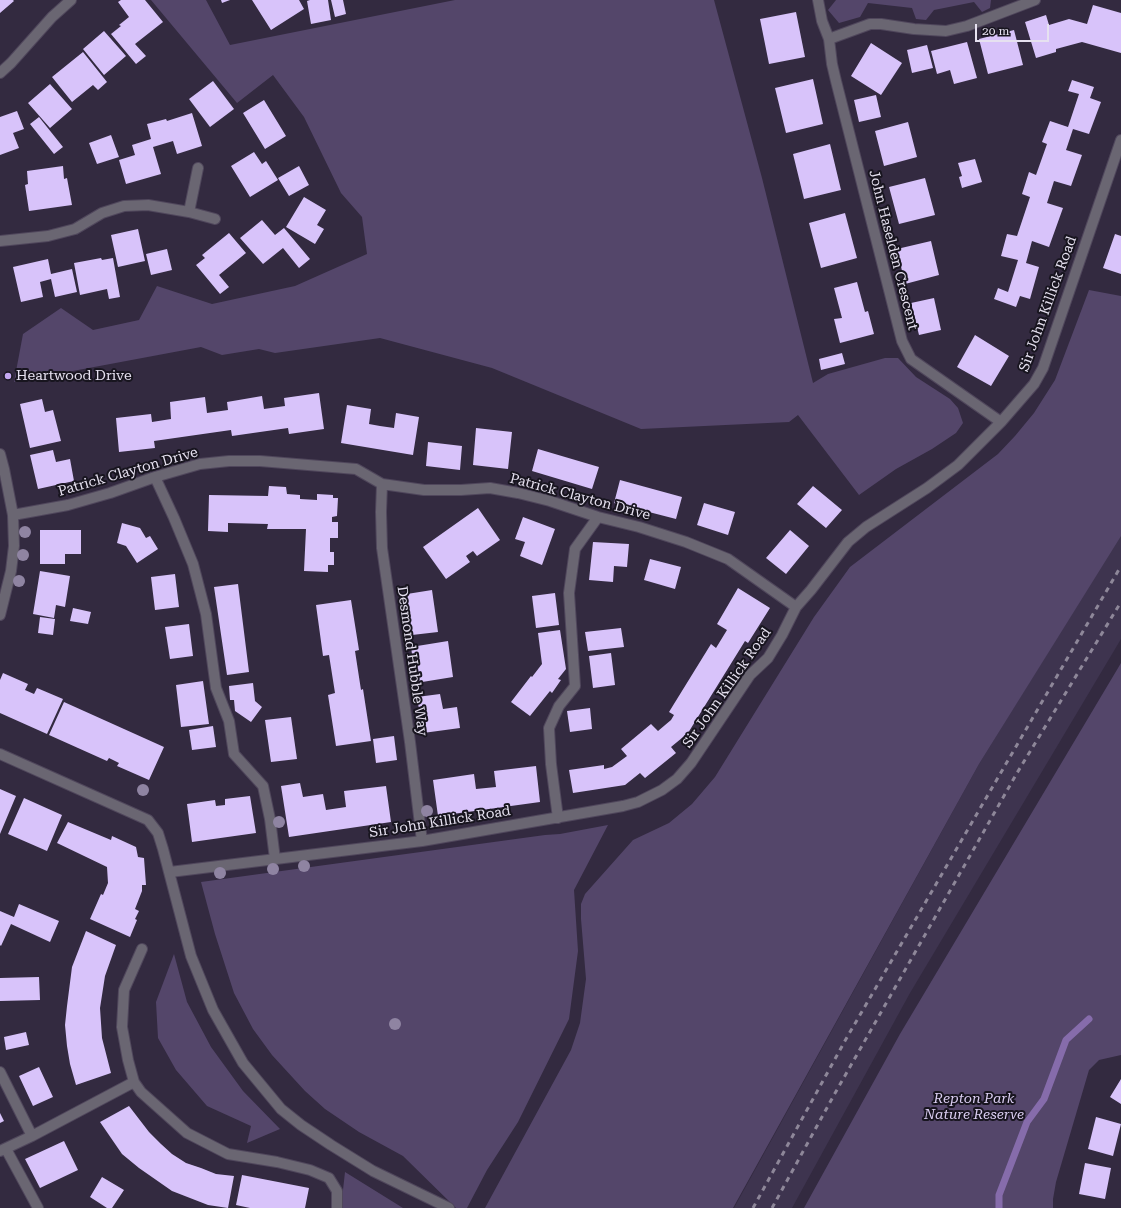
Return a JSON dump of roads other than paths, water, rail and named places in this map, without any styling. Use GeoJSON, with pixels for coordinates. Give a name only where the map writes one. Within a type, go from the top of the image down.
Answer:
{"type":"FeatureCollection","features":[{"type":"Feature","properties":{"kind":"street"},"geometry":{"type":"LineString","coordinates":[[0,73],[11,64],[52,17],[71,0]]}},
{"type":"Feature","properties":{"kind":"street","name":"John Haselden Crescent"},"geometry":{"type":"LineString","coordinates":[[818,0],[822,21],[829,39],[836,81],[902,341],[911,359],[1001,422]]}},
{"type":"Feature","properties":{"kind":"street"},"geometry":{"type":"LineString","coordinates":[[829,39],[870,24],[946,31],[992,17],[1035,0]]}},
{"type":"Feature","properties":{"kind":"street","name":"Sir John Killick Road"},"geometry":{"type":"LineString","coordinates":[[170,872],[422,841],[558,818],[638,802],[662,790],[676,779],[691,763],[750,675],[768,658],[782,635],[796,607],[848,542],[866,526],[927,488],[958,465],[1001,422],[1034,384],[1043,368],[1121,140]]}},
{"type":"Feature","properties":{"kind":"street"},"geometry":{"type":"LineString","coordinates":[[189,212],[198,168]]}},
{"type":"Feature","properties":{"kind":"street"},"geometry":{"type":"LineString","coordinates":[[0,234],[0,240],[48,236],[75,229],[102,213],[124,206],[148,205],[189,212],[215,219]]}},
{"type":"Feature","properties":{"kind":"street"},"geometry":{"type":"LineString","coordinates":[[0,454],[8,485],[13,515],[14,546],[12,565],[0,615]]}},
{"type":"Feature","properties":{"kind":"street","name":"Patrick Clayton Drive"},"geometry":{"type":"LineString","coordinates":[[13,515],[68,505],[200,464],[229,460],[356,469],[382,484],[424,490],[490,488],[550,501],[598,518],[639,527],[686,542],[728,559],[796,607]]}},
{"type":"Feature","properties":{"kind":"street"},"geometry":{"type":"LineString","coordinates":[[155,477],[193,564],[206,614],[216,688],[229,721],[234,754],[263,786],[270,819],[275,859]]}},
{"type":"Feature","properties":{"kind":"street","name":"Desmond Hubble Way"},"geometry":{"type":"LineString","coordinates":[[382,484],[382,548],[410,742],[422,841]]}},
{"type":"Feature","properties":{"kind":"street"},"geometry":{"type":"LineString","coordinates":[[558,818],[551,764],[549,728],[559,706],[575,686],[569,593],[575,549],[598,518]]}},
{"type":"Feature","properties":{"kind":"street"},"geometry":{"type":"LineString","coordinates":[[0,754],[148,820],[158,833],[170,872],[191,956],[213,1010],[243,1062],[281,1109],[301,1125],[374,1171],[449,1208]]}},
{"type":"Feature","properties":{"kind":"street"},"geometry":{"type":"LineString","coordinates":[[142,949],[124,990],[122,1027],[134,1082],[141,1092],[187,1133],[228,1154],[290,1165],[310,1170],[329,1178],[336,1191],[337,1208]]}},
{"type":"Feature","properties":{"kind":"street"},"geometry":{"type":"LineString","coordinates":[[0,1072],[32,1136]]}},
{"type":"Feature","properties":{"kind":"street"},"geometry":{"type":"LineString","coordinates":[[38,1208],[3,1150],[134,1082]]}},
{"type":"Feature","properties":{"kind":"waterway"},"geometry":{"type":"LineString","coordinates":[[999,1208],[999,1195],[1027,1122],[1044,1099],[1066,1040],[1089,1019]]}},
{"type":"Feature","properties":{"kind":"railway"},"geometry":{"type":"LineString","coordinates":[[753,1208],[846,1039],[1121,566]]}},
{"type":"Feature","properties":{"kind":"railway"},"geometry":{"type":"LineString","coordinates":[[772,1208],[834,1095],[1017,773],[1121,602]]}},
{"type":"Feature","properties":{"kind":"place","name":"Heartwood Drive"},"geometry":{"type":"Point","coordinates":[8,376]}},
{"type":"Feature","properties":{"kind":"park label","name":"Repton Park Nature Reserve"},"geometry":{"type":"Point","coordinates":[974,1108]}}]}
